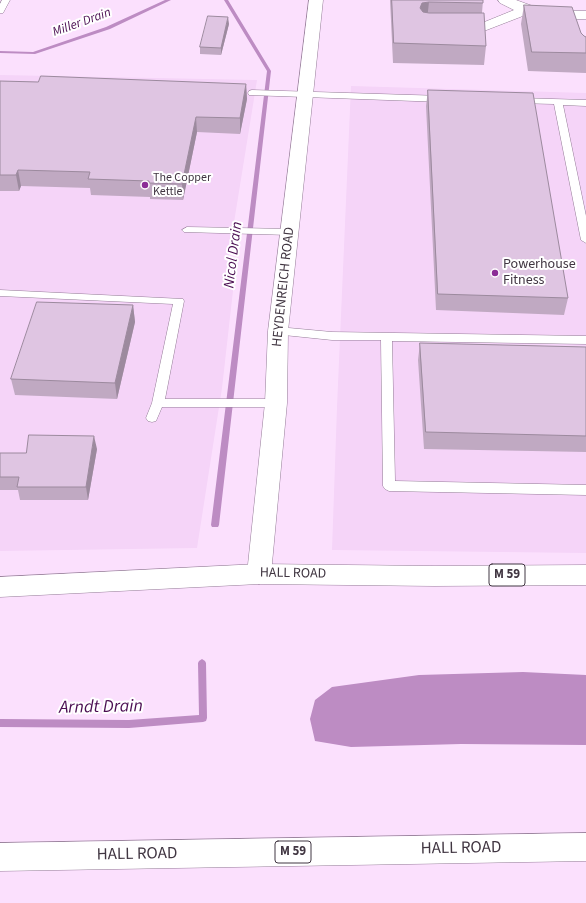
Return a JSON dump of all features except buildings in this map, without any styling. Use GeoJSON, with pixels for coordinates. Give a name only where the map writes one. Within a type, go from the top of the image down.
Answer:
{"type":"FeatureCollection","features":[{"type":"Feature","properties":{"kind":"main road","name":"HEYDENREICH ROAD"},"geometry":{"type":"LineString","coordinates":[[259,574],[276,403],[278,332],[316,0]]}},
{"type":"Feature","properties":{"kind":"main road"},"geometry":{"type":"LineString","coordinates":[[505,0],[526,10],[580,16],[579,30]]}},
{"type":"Feature","properties":{"kind":"main road"},"geometry":{"type":"LineString","coordinates":[[442,26],[484,27],[526,10]]}},
{"type":"Feature","properties":{"kind":"main road","name":"HALL ROAD"},"geometry":{"type":"LineString","coordinates":[[0,587],[259,574],[434,576],[586,574]]}},
{"type":"Feature","properties":{"kind":"main road","name":"HALL ROAD"},"geometry":{"type":"LineString","coordinates":[[0,857],[586,847]]}},
{"type":"Feature","properties":{"kind":"lane"},"geometry":{"type":"LineString","coordinates":[[0,11],[6,0]]}},
{"type":"Feature","properties":{"kind":"lane"},"geometry":{"type":"LineString","coordinates":[[252,93],[454,99]]}},
{"type":"Feature","properties":{"kind":"lane"},"geometry":{"type":"LineString","coordinates":[[510,101],[586,102]]}},
{"type":"Feature","properties":{"kind":"lane"},"geometry":{"type":"LineString","coordinates":[[558,102],[586,240]]}},
{"type":"Feature","properties":{"kind":"lane"},"geometry":{"type":"LineString","coordinates":[[187,230],[290,232]]}},
{"type":"Feature","properties":{"kind":"lane"},"geometry":{"type":"LineString","coordinates":[[0,293],[179,301],[158,403],[152,418]]}},
{"type":"Feature","properties":{"kind":"lane"},"geometry":{"type":"LineString","coordinates":[[278,332],[332,336],[586,340]]}},
{"type":"Feature","properties":{"kind":"lane"},"geometry":{"type":"LineString","coordinates":[[386,337],[389,486],[586,490]]}},
{"type":"Feature","properties":{"kind":"lane"},"geometry":{"type":"LineString","coordinates":[[158,403],[276,403]]}},
{"type":"Feature","properties":{"kind":"shaded area"},"geometry":{"type":"Polygon","coordinates":[[[0,75],[257,80],[226,272],[235,273],[222,388],[197,548],[0,551],[0,75]]]}},
{"type":"Feature","properties":{"kind":"shaded area"},"geometry":{"type":"Polygon","coordinates":[[[351,86],[586,93],[586,553],[332,550],[351,86]]]}},
{"type":"Feature","properties":{"kind":"shaded area"},"geometry":{"type":"Polygon","coordinates":[[[523,672],[586,675],[586,745],[461,744],[351,747],[315,741],[310,719],[315,700],[332,687],[419,675],[523,672]]]}},
{"type":"Feature","properties":{"kind":"waterway","name":"Miller Drain"},"geometry":{"type":"LineString","coordinates":[[0,52],[33,53],[108,28],[169,0]]}},
{"type":"Feature","properties":{"kind":"waterway","name":"Nicol Drain"},"geometry":{"type":"LineString","coordinates":[[215,525],[269,71],[226,0]]}},
{"type":"Feature","properties":{"kind":"waterway","name":"Arndt Drain"},"geometry":{"type":"LineString","coordinates":[[0,723],[129,724],[203,718],[202,663]]}},
{"type":"Feature","properties":{"kind":"place","name":"The Copper Kettle"},"geometry":{"type":"Point","coordinates":[145,185]}},
{"type":"Feature","properties":{"kind":"place","name":"Powerhouse Fitness"},"geometry":{"type":"Point","coordinates":[495,273]}}]}
